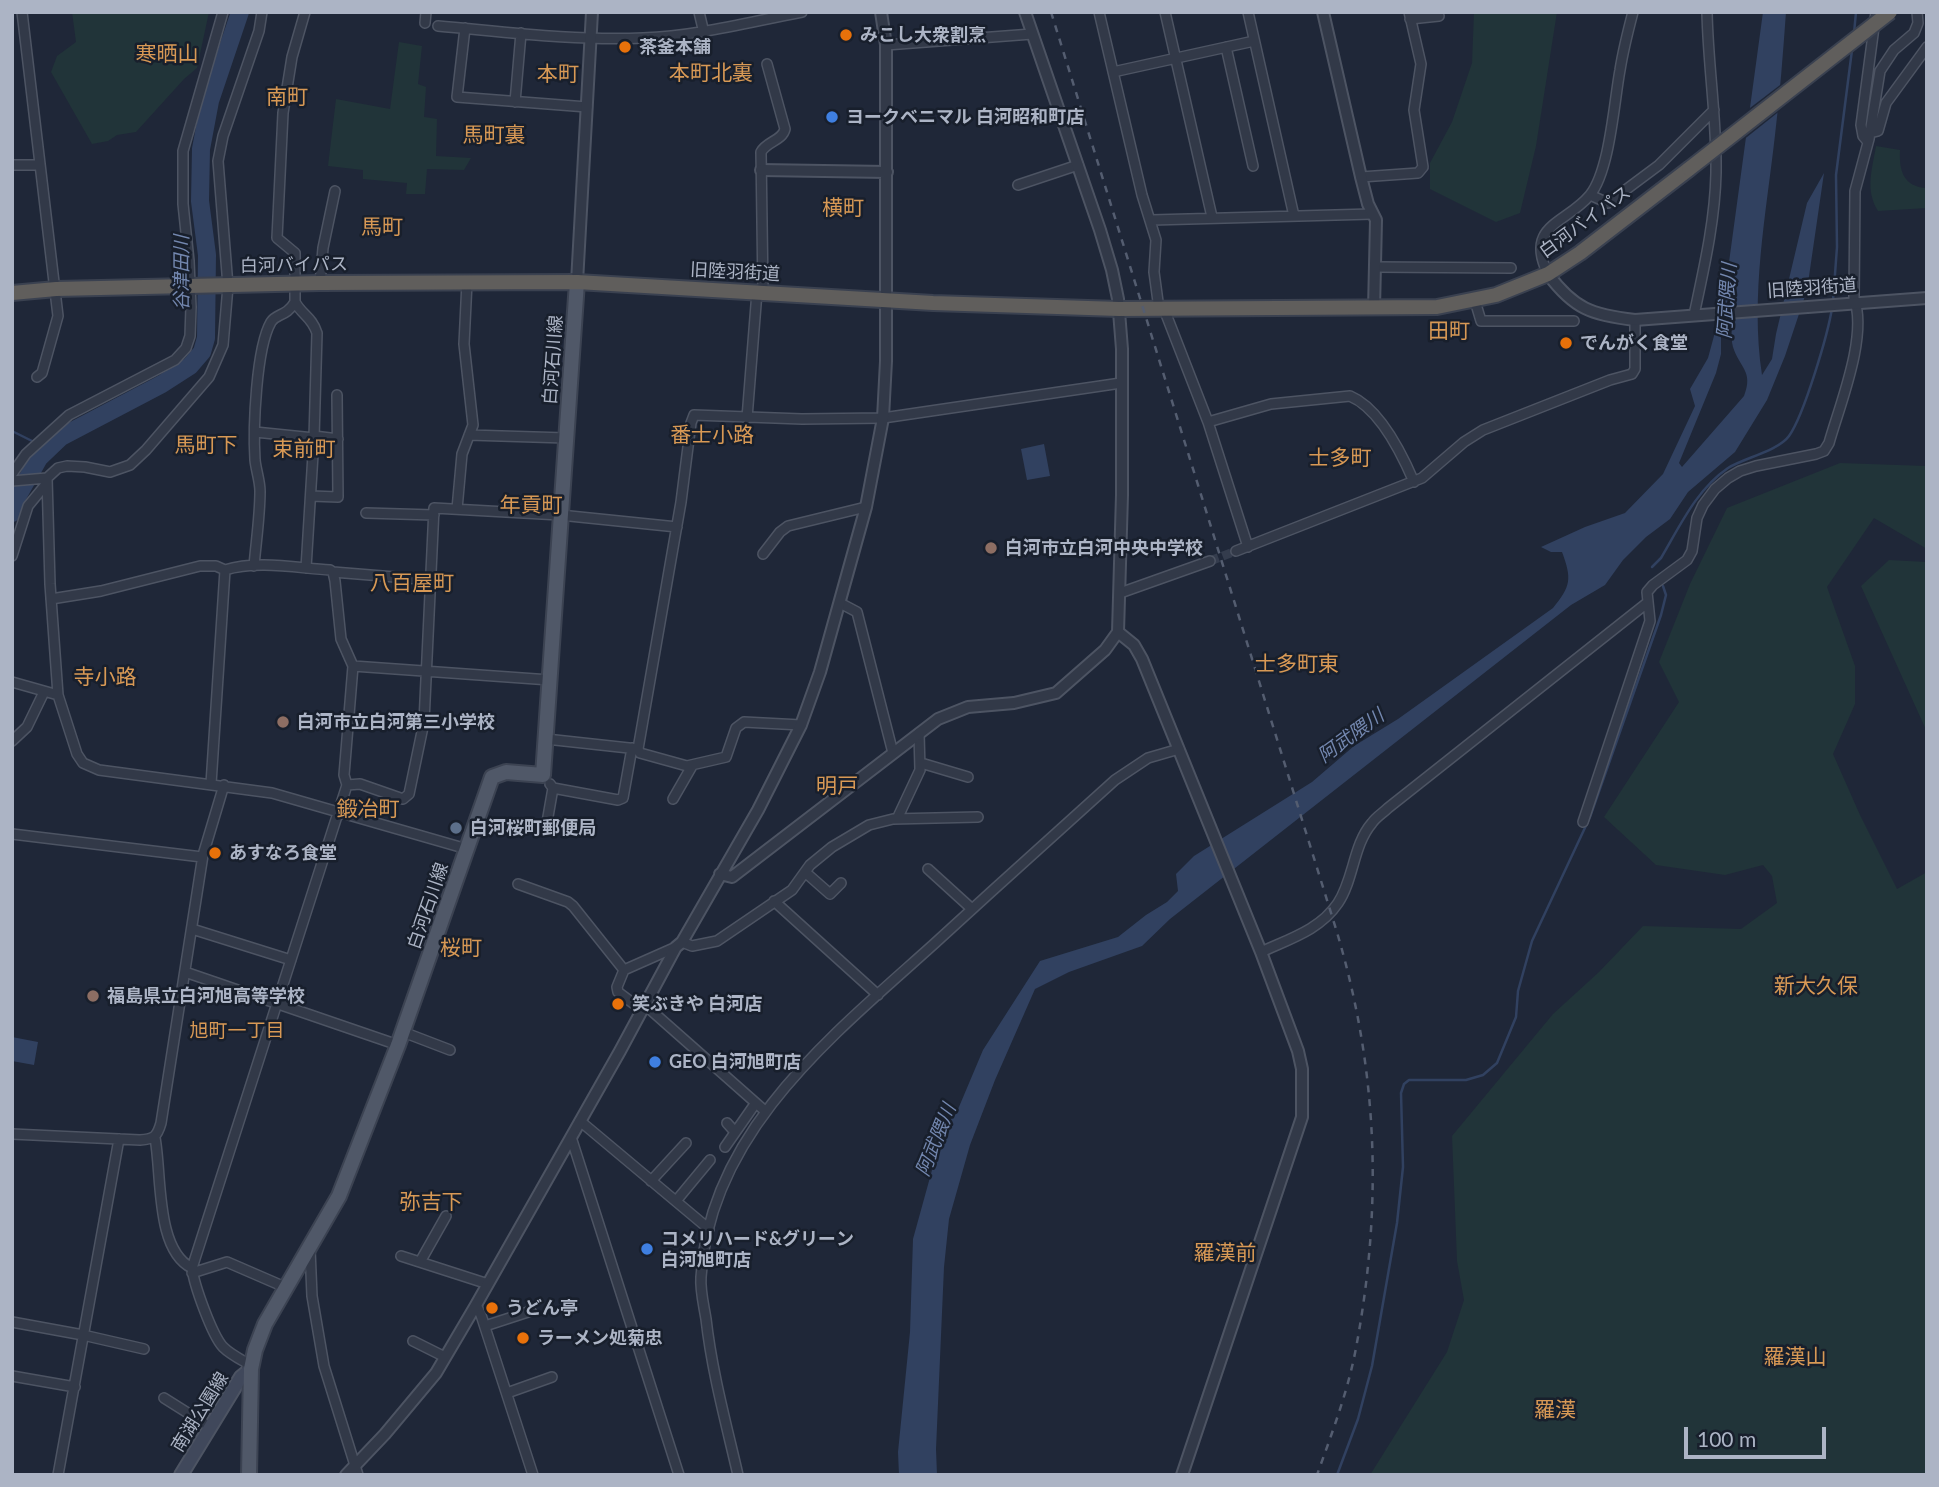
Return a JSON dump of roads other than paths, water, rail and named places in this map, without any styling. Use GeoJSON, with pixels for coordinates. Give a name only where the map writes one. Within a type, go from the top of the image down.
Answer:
{"type":"FeatureCollection","features":[{"type":"Feature","properties":{"kind":"highway","name":"白河バイパス"},"geometry":{"type":"LineString","coordinates":[[1162,309],[1437,307],[1475,301],[1548,274],[1580,253],[1890,12]]}},
{"type":"Feature","properties":{"kind":"highway","name":"白河バイパス"},"geometry":{"type":"LineString","coordinates":[[12,293],[56,289],[320,283],[577,282]]}},
{"type":"Feature","properties":{"kind":"highway","name":"旧陸羽街道"},"geometry":{"type":"LineString","coordinates":[[577,282],[886,299],[1162,309]]}},
{"type":"Feature","properties":{"kind":"main road","name":"白河石川線"},"geometry":{"type":"LineString","coordinates":[[249,1475],[251,1368],[254,1350],[265,1324],[339,1196],[401,1039],[492,777],[506,772],[542,775],[577,282]]}},
{"type":"Feature","properties":{"kind":"main road","name":"南湖公園線"},"geometry":{"type":"LineString","coordinates":[[181,1475],[241,1377],[251,1368]]}},
{"type":"Feature","properties":{"kind":"street"},"geometry":{"type":"LineString","coordinates":[[22,12],[58,316],[42,373],[37,377]]}},
{"type":"Feature","properties":{"kind":"street"},"geometry":{"type":"LineString","coordinates":[[12,474],[26,454],[69,415],[175,360],[186,348],[190,336],[192,286],[183,204],[183,151],[223,12]]}},
{"type":"Feature","properties":{"kind":"street"},"geometry":{"type":"LineString","coordinates":[[305,12],[292,57],[283,113],[277,238],[295,253],[295,302],[299,310],[314,322],[317,332],[306,568]]}},
{"type":"Feature","properties":{"kind":"street"},"geometry":{"type":"LineString","coordinates":[[425,23],[426,12]]}},
{"type":"Feature","properties":{"kind":"street"},"geometry":{"type":"LineString","coordinates":[[577,282],[592,12]]}},
{"type":"Feature","properties":{"kind":"street"},"geometry":{"type":"LineString","coordinates":[[699,12],[704,33]]}},
{"type":"Feature","properties":{"kind":"street"},"geometry":{"type":"LineString","coordinates":[[438,26],[590,38],[644,38],[704,33],[802,12]]}},
{"type":"Feature","properties":{"kind":"street"},"geometry":{"type":"LineString","coordinates":[[346,1475],[356,1470],[412,1402],[445,1357],[476,1306],[679,944],[758,810],[801,725],[820,672],[866,507],[883,418],[887,172],[886,45],[881,12]]}},
{"type":"Feature","properties":{"kind":"street"},"geometry":{"type":"LineString","coordinates":[[720,874],[732,877],[938,719],[968,707],[1024,702],[1056,693],[1105,650],[1118,632],[1121,383],[1119,309],[1112,270],[1025,12]]}},
{"type":"Feature","properties":{"kind":"street"},"geometry":{"type":"LineString","coordinates":[[1099,12],[1142,195],[1152,220],[1156,240],[1154,272],[1162,309],[1208,422],[1248,547]]}},
{"type":"Feature","properties":{"kind":"street"},"geometry":{"type":"LineString","coordinates":[[1165,12],[1212,217]]}},
{"type":"Feature","properties":{"kind":"street"},"geometry":{"type":"LineString","coordinates":[[1248,12],[1294,216]]}},
{"type":"Feature","properties":{"kind":"street"},"geometry":{"type":"LineString","coordinates":[[1323,12],[1361,177],[1376,227],[1374,309]]}},
{"type":"Feature","properties":{"kind":"street"},"geometry":{"type":"LineString","coordinates":[[1548,274],[1539,250],[1549,227],[1590,195],[1600,172],[1610,138],[1620,68],[1633,12]]}},
{"type":"Feature","properties":{"kind":"street"},"geometry":{"type":"LineString","coordinates":[[1696,315],[1710,242],[1716,173],[1707,12]]}},
{"type":"Feature","properties":{"kind":"street"},"geometry":{"type":"LineString","coordinates":[[1876,12],[1861,125],[1863,136],[1869,137],[1878,131],[1886,103],[1927,47]]}},
{"type":"Feature","properties":{"kind":"street"},"geometry":{"type":"LineString","coordinates":[[1583,822],[1650,621],[1647,592],[1653,584],[1687,560],[1692,551],[1697,518],[1703,505],[1715,489],[1741,471],[1824,451],[1829,443],[1855,352],[1859,322],[1851,304],[1854,298],[1854,191],[1869,137],[1881,71],[1894,50],[1914,33],[1918,23],[1917,12]]}},
{"type":"Feature","properties":{"kind":"street"},"geometry":{"type":"LineString","coordinates":[[12,556],[28,506],[58,468],[85,467],[110,472],[130,465],[209,377],[223,345],[225,286],[218,161],[223,136],[258,32],[259,13]]}},
{"type":"Feature","properties":{"kind":"street"},"geometry":{"type":"LineString","coordinates":[[1361,177],[1418,173],[1423,167],[1415,110],[1421,64],[1410,16],[1439,16]]}},
{"type":"Feature","properties":{"kind":"street"},"geometry":{"type":"LineString","coordinates":[[465,28],[457,97],[587,107]]}},
{"type":"Feature","properties":{"kind":"street"},"geometry":{"type":"LineString","coordinates":[[515,102],[521,33]]}},
{"type":"Feature","properties":{"kind":"street"},"geometry":{"type":"LineString","coordinates":[[886,45],[1032,34]]}},
{"type":"Feature","properties":{"kind":"street"},"geometry":{"type":"LineString","coordinates":[[1113,72],[1254,41]]}},
{"type":"Feature","properties":{"kind":"street"},"geometry":{"type":"LineString","coordinates":[[1226,47],[1252,166]]}},
{"type":"Feature","properties":{"kind":"street"},"geometry":{"type":"LineString","coordinates":[[747,418],[760,292],[761,170],[764,147],[782,136],[785,129],[767,64]]}},
{"type":"Feature","properties":{"kind":"street"},"geometry":{"type":"LineString","coordinates":[[1590,195],[1608,203],[1659,165],[1714,110]]}},
{"type":"Feature","properties":{"kind":"street"},"geometry":{"type":"LineString","coordinates":[[12,165],[39,165]]}},
{"type":"Feature","properties":{"kind":"street"},"geometry":{"type":"LineString","coordinates":[[1018,186],[1078,165]]}},
{"type":"Feature","properties":{"kind":"street"},"geometry":{"type":"LineString","coordinates":[[761,170],[887,172]]}},
{"type":"Feature","properties":{"kind":"street"},"geometry":{"type":"LineString","coordinates":[[320,283],[323,248],[335,191]]}},
{"type":"Feature","properties":{"kind":"street"},"geometry":{"type":"LineString","coordinates":[[1152,220],[1372,214]]}},
{"type":"Feature","properties":{"kind":"street"},"geometry":{"type":"LineString","coordinates":[[1376,267],[1511,268]]}},
{"type":"Feature","properties":{"kind":"street","name":"旧陸羽街道"},"geometry":{"type":"LineString","coordinates":[[1548,274],[1567,298],[1578,306],[1597,313],[1635,320],[1927,298]]}},
{"type":"Feature","properties":{"kind":"street"},"geometry":{"type":"LineString","coordinates":[[457,509],[462,454],[473,425],[464,344],[467,282]]}},
{"type":"Feature","properties":{"kind":"street"},"geometry":{"type":"LineString","coordinates":[[1475,301],[1480,321],[1574,321]]}},
{"type":"Feature","properties":{"kind":"street"},"geometry":{"type":"LineString","coordinates":[[254,566],[260,490],[255,462],[255,432],[264,341],[272,322],[276,317],[286,314],[295,302]]}},
{"type":"Feature","properties":{"kind":"street"},"geometry":{"type":"LineString","coordinates":[[1236,551],[1414,482],[1483,430],[1610,380],[1632,374],[1635,369],[1635,320]]}},
{"type":"Feature","properties":{"kind":"street"},"geometry":{"type":"LineString","coordinates":[[542,775],[553,788],[618,800],[623,798],[635,749],[677,527],[694,415],[747,418],[883,418],[1121,383]]}},
{"type":"Feature","properties":{"kind":"street"},"geometry":{"type":"LineString","coordinates":[[311,496],[338,497],[337,395]]}},
{"type":"Feature","properties":{"kind":"street"},"geometry":{"type":"LineString","coordinates":[[1208,422],[1271,404],[1350,396],[1358,399],[1371,411],[1403,455],[1414,482]]}},
{"type":"Feature","properties":{"kind":"street"},"geometry":{"type":"LineString","coordinates":[[255,432],[338,439]]}},
{"type":"Feature","properties":{"kind":"street"},"geometry":{"type":"LineString","coordinates":[[469,435],[566,438]]}},
{"type":"Feature","properties":{"kind":"street"},"geometry":{"type":"LineString","coordinates":[[12,481],[47,480]]}},
{"type":"Feature","properties":{"kind":"street"},"geometry":{"type":"LineString","coordinates":[[47,480],[58,695],[77,754],[83,763],[90,768],[272,793],[467,849]]}},
{"type":"Feature","properties":{"kind":"street"},"geometry":{"type":"LineString","coordinates":[[763,554],[780,531],[788,526],[866,507]]}},
{"type":"Feature","properties":{"kind":"street"},"geometry":{"type":"LineString","coordinates":[[347,785],[360,785],[403,799],[409,794],[424,722],[434,508],[560,515],[677,527]]}},
{"type":"Feature","properties":{"kind":"street"},"geometry":{"type":"LineString","coordinates":[[366,513],[434,515]]}},
{"type":"Feature","properties":{"kind":"street"},"geometry":{"type":"LineString","coordinates":[[1120,593],[1210,561]]}},
{"type":"Feature","properties":{"kind":"street"},"geometry":{"type":"LineString","coordinates":[[51,599],[102,591],[200,566],[216,566],[225,570],[254,566],[306,568],[432,580]]}},
{"type":"Feature","properties":{"kind":"street"},"geometry":{"type":"LineString","coordinates":[[211,784],[225,570]]}},
{"type":"Feature","properties":{"kind":"street"},"geometry":{"type":"LineString","coordinates":[[192,1271],[347,785],[344,775],[353,666],[341,639],[333,572]]}},
{"type":"Feature","properties":{"kind":"street"},"geometry":{"type":"LineString","coordinates":[[840,603],[857,612],[893,753]]}},
{"type":"Feature","properties":{"kind":"street"},"geometry":{"type":"LineString","coordinates":[[1261,952],[1311,929],[1326,917],[1343,894],[1365,834],[1388,808],[1647,603]]}},
{"type":"Feature","properties":{"kind":"street"},"geometry":{"type":"LineString","coordinates":[[1118,632],[1134,645],[1142,659],[1261,952],[1298,1051],[1302,1069],[1302,1117],[1182,1475]]}},
{"type":"Feature","properties":{"kind":"street"},"geometry":{"type":"LineString","coordinates":[[353,666],[550,680]]}},
{"type":"Feature","properties":{"kind":"street"},"geometry":{"type":"LineString","coordinates":[[12,682],[58,695]]}},
{"type":"Feature","properties":{"kind":"street"},"geometry":{"type":"LineString","coordinates":[[12,741],[27,727],[44,692]]}},
{"type":"Feature","properties":{"kind":"street"},"geometry":{"type":"LineString","coordinates":[[546,739],[635,749],[640,753],[692,766],[726,757],[736,727],[744,722],[801,725]]}},
{"type":"Feature","properties":{"kind":"street"},"geometry":{"type":"LineString","coordinates":[[897,819],[917,780],[921,763],[919,733]]}},
{"type":"Feature","properties":{"kind":"street"},"geometry":{"type":"LineString","coordinates":[[738,1475],[710,1350],[700,1279],[716,1200],[734,1160],[765,1111],[790,1082],[878,995],[1115,780],[1148,758],[1179,749]]}},
{"type":"Feature","properties":{"kind":"street"},"geometry":{"type":"LineString","coordinates":[[921,763],[968,778]]}},
{"type":"Feature","properties":{"kind":"street"},"geometry":{"type":"LineString","coordinates":[[673,799],[692,766]]}},
{"type":"Feature","properties":{"kind":"street"},"geometry":{"type":"LineString","coordinates":[[223,785],[202,857],[161,1123],[155,1138],[164,1225],[173,1250],[192,1271],[219,1341],[251,1368]]}},
{"type":"Feature","properties":{"kind":"street"},"geometry":{"type":"LineString","coordinates":[[546,828],[553,788]]}},
{"type":"Feature","properties":{"kind":"street"},"geometry":{"type":"LineString","coordinates":[[765,1111],[644,1007],[618,992],[617,987],[624,970],[679,944],[692,946],[717,941],[792,890],[810,865],[832,847],[869,825],[897,819],[978,817]]}},
{"type":"Feature","properties":{"kind":"street"},"geometry":{"type":"LineString","coordinates":[[12,834],[202,857]]}},
{"type":"Feature","properties":{"kind":"street"},"geometry":{"type":"LineString","coordinates":[[928,869],[972,909]]}},
{"type":"Feature","properties":{"kind":"street"},"geometry":{"type":"LineString","coordinates":[[805,872],[830,894],[841,883]]}},
{"type":"Feature","properties":{"kind":"street"},"geometry":{"type":"LineString","coordinates":[[518,884],[573,906],[624,970]]}},
{"type":"Feature","properties":{"kind":"street"},"geometry":{"type":"LineString","coordinates":[[774,901],[878,995]]}},
{"type":"Feature","properties":{"kind":"street"},"geometry":{"type":"LineString","coordinates":[[191,929],[291,960]]}},
{"type":"Feature","properties":{"kind":"street"},"geometry":{"type":"LineString","coordinates":[[185,972],[276,1005],[450,1050]]}},
{"type":"Feature","properties":{"kind":"street"},"geometry":{"type":"LineString","coordinates":[[725,1147],[755,1104]]}},
{"type":"Feature","properties":{"kind":"street"},"geometry":{"type":"LineString","coordinates":[[580,1121],[709,1229]]}},
{"type":"Feature","properties":{"kind":"street"},"geometry":{"type":"LineString","coordinates":[[727,1123],[735,1132]]}},
{"type":"Feature","properties":{"kind":"street"},"geometry":{"type":"LineString","coordinates":[[12,1134],[140,1140],[155,1138]]}},
{"type":"Feature","properties":{"kind":"street"},"geometry":{"type":"LineString","coordinates":[[571,1137],[679,1475]]}},
{"type":"Feature","properties":{"kind":"street"},"geometry":{"type":"LineString","coordinates":[[58,1475],[119,1139]]}},
{"type":"Feature","properties":{"kind":"street"},"geometry":{"type":"LineString","coordinates":[[651,1181],[686,1143]]}},
{"type":"Feature","properties":{"kind":"street"},"geometry":{"type":"LineString","coordinates":[[676,1201],[710,1160]]}},
{"type":"Feature","properties":{"kind":"street"},"geometry":{"type":"LineString","coordinates":[[420,1262],[446,1216]]}},
{"type":"Feature","properties":{"kind":"street"},"geometry":{"type":"LineString","coordinates":[[310,1249],[312,1296],[324,1366],[356,1470]]}},
{"type":"Feature","properties":{"kind":"street"},"geometry":{"type":"LineString","coordinates":[[401,1256],[488,1284]]}},
{"type":"Feature","properties":{"kind":"street"},"geometry":{"type":"LineString","coordinates":[[192,1271],[227,1262],[287,1288]]}},
{"type":"Feature","properties":{"kind":"street"},"geometry":{"type":"LineString","coordinates":[[476,1306],[485,1326],[533,1475]]}},
{"type":"Feature","properties":{"kind":"street"},"geometry":{"type":"LineString","coordinates":[[485,1326],[530,1311]]}},
{"type":"Feature","properties":{"kind":"street"},"geometry":{"type":"LineString","coordinates":[[12,1322],[144,1349]]}},
{"type":"Feature","properties":{"kind":"street"},"geometry":{"type":"LineString","coordinates":[[413,1341],[445,1357]]}},
{"type":"Feature","properties":{"kind":"street"},"geometry":{"type":"LineString","coordinates":[[12,1376],[75,1387]]}},
{"type":"Feature","properties":{"kind":"street"},"geometry":{"type":"LineString","coordinates":[[507,1393],[552,1377]]}},
{"type":"Feature","properties":{"kind":"street"},"geometry":{"type":"LineString","coordinates":[[164,1398],[210,1427]]}},
{"type":"Feature","properties":{"kind":"water","name":"阿武隈川"},"geometry":{"type":"Polygon","coordinates":[[[1763,12],[1786,12],[1758,285],[1762,375],[1772,359],[1807,203],[1824,173],[1807,290],[1767,400],[1735,452],[1688,492],[1670,519],[1646,537],[1623,560],[1605,585],[1571,605],[1170,919],[1142,946],[1069,972],[1035,989],[970,1145],[949,1219],[944,1267],[937,1475],[899,1475],[898,1452],[910,1332],[913,1239],[937,1152],[935,1145],[941,1129],[956,1114],[983,1050],[1040,961],[1118,937],[1178,891],[1176,874],[1194,856],[1312,782],[1354,746],[1398,719],[1553,608],[1566,588],[1567,569],[1562,552],[1551,552],[1541,547],[1625,513],[1663,474],[1695,406],[1690,389],[1708,358],[1724,299],[1763,12]],[[1733,312],[1721,337],[1721,354],[1716,373],[1679,463],[1682,467],[1744,396],[1747,388],[1746,375],[1733,347],[1733,312]]]}},
{"type":"Feature","properties":{"kind":"water"},"geometry":{"type":"Polygon","coordinates":[[[1044,444],[1050,476],[1027,480],[1021,449],[1044,444]]]}},
{"type":"Feature","properties":{"kind":"water"},"geometry":{"type":"Polygon","coordinates":[[[12,1037],[38,1042],[34,1065],[12,1061],[12,1037]]]}},
{"type":"Feature","properties":{"kind":"waterway","name":"谷津田川"},"geometry":{"type":"LineString","coordinates":[[12,513],[17,497],[39,458],[61,437],[162,384],[190,366],[202,352],[206,338],[207,255],[200,201],[201,149],[210,101],[240,12]]}},
{"type":"Feature","properties":{"kind":"waterway"},"geometry":{"type":"LineString","coordinates":[[1854,33],[1856,12]]}},
{"type":"Feature","properties":{"kind":"waterway"},"geometry":{"type":"LineString","coordinates":[[1833,301],[1837,247],[1836,175],[1852,50]]}},
{"type":"Feature","properties":{"kind":"waterway"},"geometry":{"type":"LineString","coordinates":[[1652,567],[1661,558],[1698,498],[1717,477],[1735,464],[1777,446],[1789,436],[1815,374],[1832,308]]}},
{"type":"Feature","properties":{"kind":"waterway","name":"谷津田川"},"geometry":{"type":"LineString","coordinates":[[12,431],[32,441],[45,453]]}},
{"type":"Feature","properties":{"kind":"waterway"},"geometry":{"type":"LineString","coordinates":[[1337,1475],[1358,1419],[1372,1366],[1397,1223],[1403,1167],[1401,1093],[1404,1084],[1409,1080],[1466,1080],[1483,1075],[1497,1063],[1516,1017],[1518,991],[1532,941],[1590,817],[1661,615],[1666,595],[1663,586]]}},
{"type":"Feature","properties":{"kind":"tunnel"},"geometry":{"type":"LineString","coordinates":[[1210,561],[1236,551]]}},
{"type":"Feature","properties":{"kind":"railway"},"geometry":{"type":"LineString","coordinates":[[1051,12],[1336,929],[1361,1033],[1368,1085],[1373,1189],[1365,1294],[1353,1364],[1317,1475]]}},
{"type":"Feature","properties":{"kind":"place","name":"みこし大衆割烹"},"geometry":{"type":"Point","coordinates":[846,35]}},
{"type":"Feature","properties":{"kind":"place","name":"茶釜本舗"},"geometry":{"type":"Point","coordinates":[625,47]}},
{"type":"Feature","properties":{"kind":"place","name":"ヨークベニマル 白河昭和町店"},"geometry":{"type":"Point","coordinates":[832,117]}},
{"type":"Feature","properties":{"kind":"place","name":"でんがく食堂"},"geometry":{"type":"Point","coordinates":[1566,343]}},
{"type":"Feature","properties":{"kind":"place","name":"白河市立白河中央中学校"},"geometry":{"type":"Point","coordinates":[991,548]}},
{"type":"Feature","properties":{"kind":"place","name":"白河市立白河第三小学校"},"geometry":{"type":"Point","coordinates":[283,722]}},
{"type":"Feature","properties":{"kind":"place","name":"白河桜町郵便局"},"geometry":{"type":"Point","coordinates":[456,828]}},
{"type":"Feature","properties":{"kind":"place","name":"あすなろ食堂"},"geometry":{"type":"Point","coordinates":[215,853]}},
{"type":"Feature","properties":{"kind":"place","name":"福島県立白河旭高等学校"},"geometry":{"type":"Point","coordinates":[93,996]}},
{"type":"Feature","properties":{"kind":"place","name":"笑ぶきや 白河店"},"geometry":{"type":"Point","coordinates":[618,1004]}},
{"type":"Feature","properties":{"kind":"place","name":"GEO 白河旭町店"},"geometry":{"type":"Point","coordinates":[655,1062]}},
{"type":"Feature","properties":{"kind":"place","name":"コメリハード&グリーン 白河旭町店"},"geometry":{"type":"Point","coordinates":[647,1249]}},
{"type":"Feature","properties":{"kind":"place","name":"うどん亭"},"geometry":{"type":"Point","coordinates":[492,1308]}},
{"type":"Feature","properties":{"kind":"place","name":"ラーメン処菊忠"},"geometry":{"type":"Point","coordinates":[523,1338]}},
{"type":"Feature","properties":{"kind":"district","name":"寒晒山"},"geometry":{"type":"Point","coordinates":[167,54]}},
{"type":"Feature","properties":{"kind":"district","name":"本町北裏"},"geometry":{"type":"Point","coordinates":[711,73]}},
{"type":"Feature","properties":{"kind":"district","name":"本町"},"geometry":{"type":"Point","coordinates":[558,74]}},
{"type":"Feature","properties":{"kind":"district","name":"南町"},"geometry":{"type":"Point","coordinates":[287,97]}},
{"type":"Feature","properties":{"kind":"district","name":"馬町裏"},"geometry":{"type":"Point","coordinates":[494,135]}},
{"type":"Feature","properties":{"kind":"district","name":"横町"},"geometry":{"type":"Point","coordinates":[843,208]}},
{"type":"Feature","properties":{"kind":"district","name":"馬町"},"geometry":{"type":"Point","coordinates":[382,227]}},
{"type":"Feature","properties":{"kind":"district","name":"田町"},"geometry":{"type":"Point","coordinates":[1449,331]}},
{"type":"Feature","properties":{"kind":"district","name":"番士小路"},"geometry":{"type":"Point","coordinates":[712,435]}},
{"type":"Feature","properties":{"kind":"district","name":"馬町下"},"geometry":{"type":"Point","coordinates":[206,445]}},
{"type":"Feature","properties":{"kind":"district","name":"束前町"},"geometry":{"type":"Point","coordinates":[304,449]}},
{"type":"Feature","properties":{"kind":"district","name":"士多町"},"geometry":{"type":"Point","coordinates":[1340,458]}},
{"type":"Feature","properties":{"kind":"district","name":"年貢町"},"geometry":{"type":"Point","coordinates":[531,505]}},
{"type":"Feature","properties":{"kind":"district","name":"八百屋町"},"geometry":{"type":"Point","coordinates":[412,583]}},
{"type":"Feature","properties":{"kind":"district","name":"士多町東"},"geometry":{"type":"Point","coordinates":[1297,664]}},
{"type":"Feature","properties":{"kind":"district","name":"寺小路"},"geometry":{"type":"Point","coordinates":[105,677]}},
{"type":"Feature","properties":{"kind":"district","name":"明戸"},"geometry":{"type":"Point","coordinates":[837,786]}},
{"type":"Feature","properties":{"kind":"district","name":"鍛冶町"},"geometry":{"type":"Point","coordinates":[368,809]}},
{"type":"Feature","properties":{"kind":"district","name":"桜町"},"geometry":{"type":"Point","coordinates":[461,948]}},
{"type":"Feature","properties":{"kind":"district","name":"新大久保"},"geometry":{"type":"Point","coordinates":[1816,986]}},
{"type":"Feature","properties":{"kind":"district","name":"旭町一丁目"},"geometry":{"type":"Point","coordinates":[237,1031]}},
{"type":"Feature","properties":{"kind":"district","name":"弥吉下"},"geometry":{"type":"Point","coordinates":[431,1202]}},
{"type":"Feature","properties":{"kind":"district","name":"羅漢前"},"geometry":{"type":"Point","coordinates":[1225,1253]}},
{"type":"Feature","properties":{"kind":"district","name":"羅漢山"},"geometry":{"type":"Point","coordinates":[1795,1357]}},
{"type":"Feature","properties":{"kind":"district","name":"羅漢"},"geometry":{"type":"Point","coordinates":[1555,1410]}}]}
